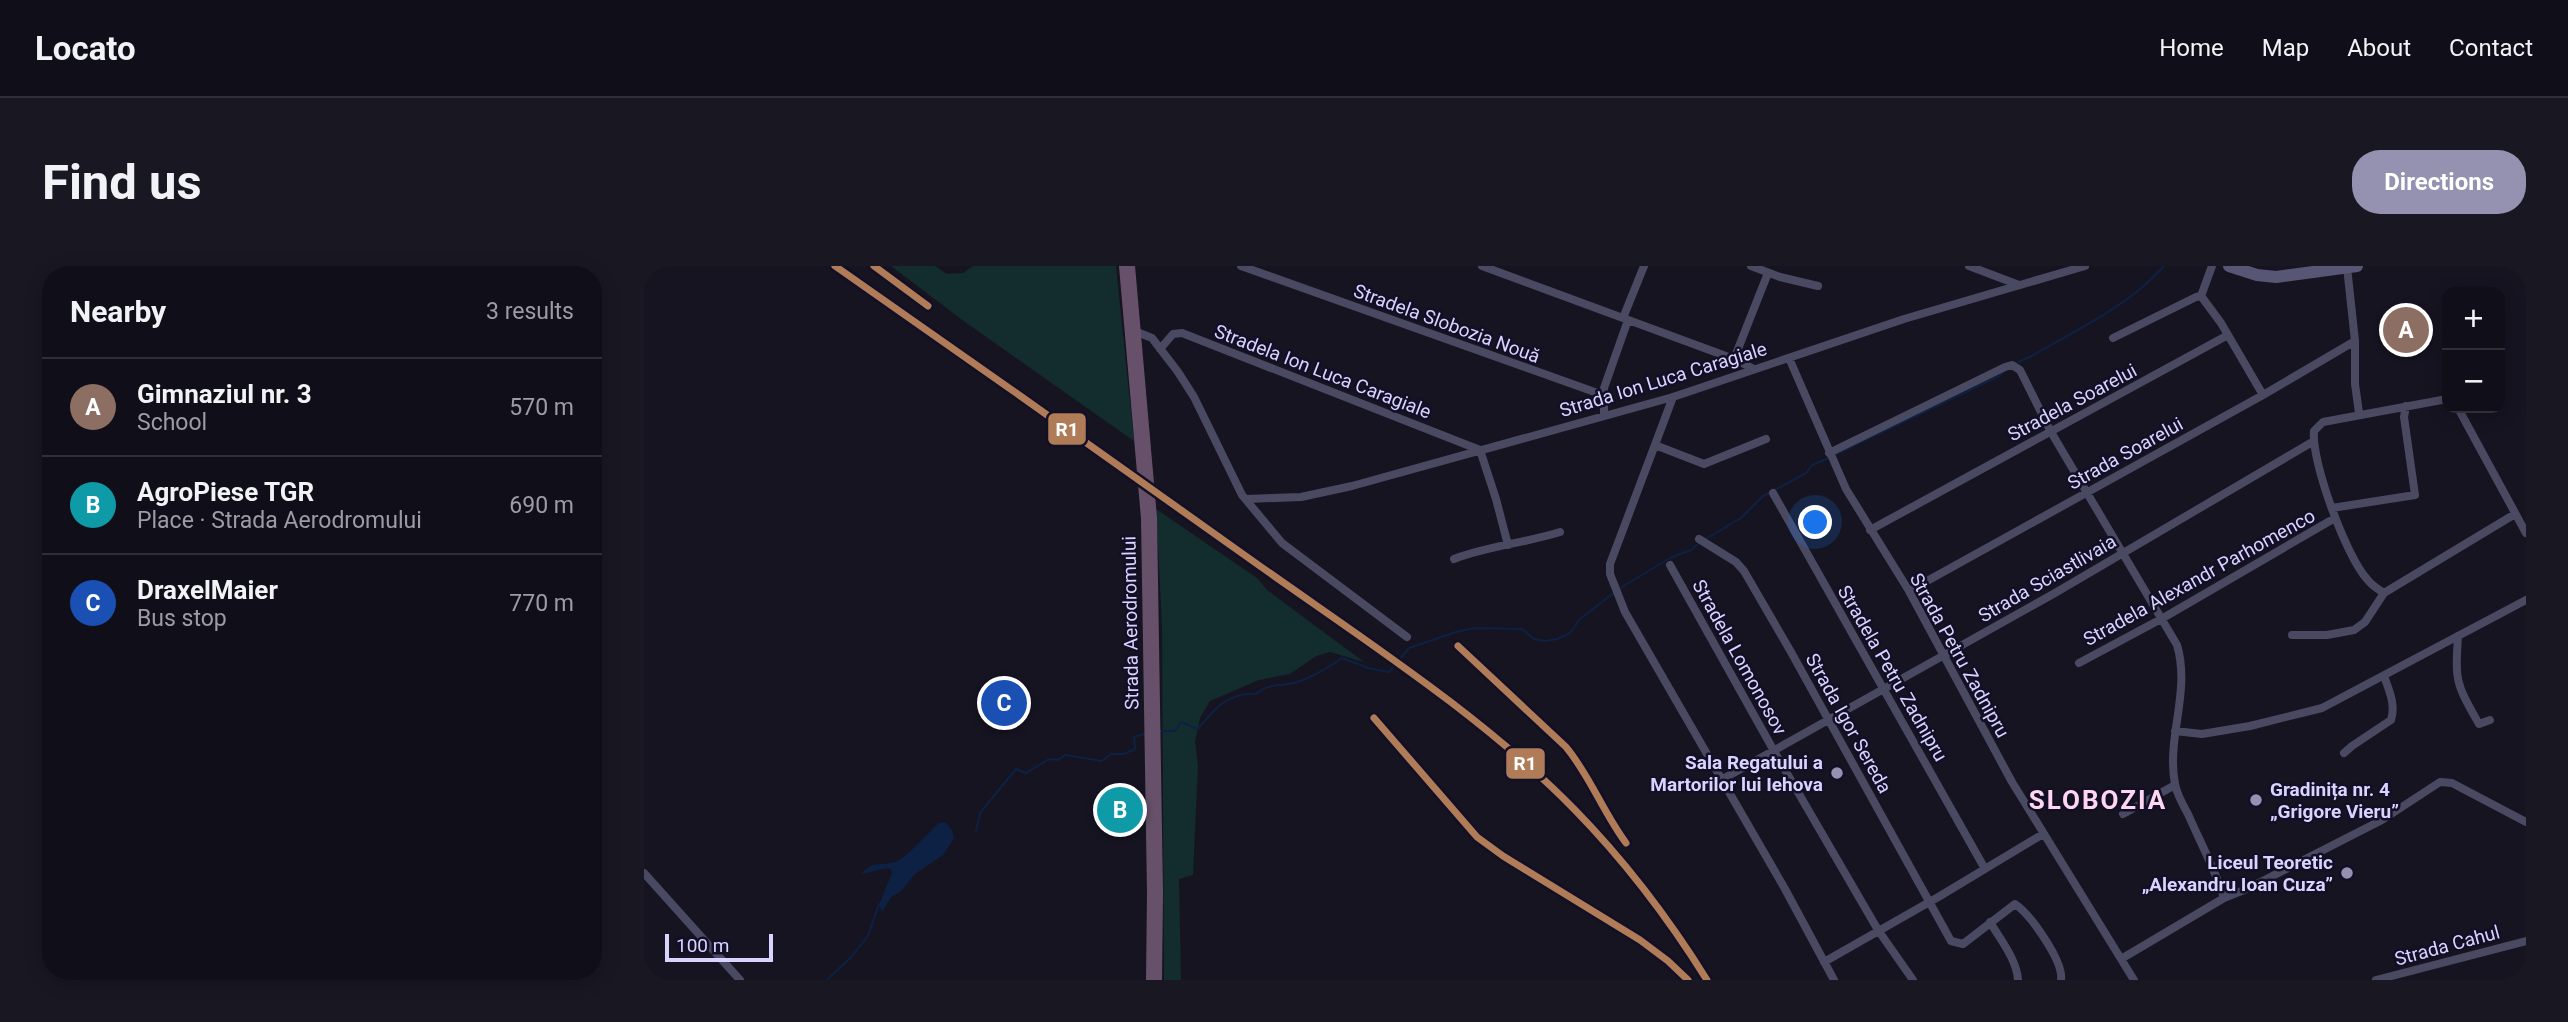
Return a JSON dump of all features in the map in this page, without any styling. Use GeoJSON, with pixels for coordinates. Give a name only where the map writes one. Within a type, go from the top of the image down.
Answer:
{"type":"FeatureCollection","features":[{"type":"Feature","properties":{"kind":"highway","name":"Strada Aerodromului"},"geometry":{"type":"LineString","coordinates":[[1127,266],[1149,518],[1156,893],[1154,980]]}},
{"type":"Feature","properties":{"kind":"street","name":"Stradela Slobozia Nouă"},"geometry":{"type":"LineString","coordinates":[[1241,266],[1602,395]]}},
{"type":"Feature","properties":{"kind":"street"},"geometry":{"type":"LineString","coordinates":[[1482,266],[1734,359],[1754,369]]}},
{"type":"Feature","properties":{"kind":"street"},"geometry":{"type":"LineString","coordinates":[[1604,415],[1602,395],[1644,266]]}},
{"type":"Feature","properties":{"kind":"street"},"geometry":{"type":"LineString","coordinates":[[1751,266],[1818,286]]}},
{"type":"Feature","properties":{"kind":"street"},"geometry":{"type":"LineString","coordinates":[[1969,266],[2019,285]]}},
{"type":"Feature","properties":{"kind":"street","name":"Strada Ion Luca Caragiale"},"geometry":{"type":"LineString","coordinates":[[1246,499],[1316,494],[1673,397],[1754,369],[2085,266]]}},
{"type":"Feature","properties":{"kind":"street"},"geometry":{"type":"LineString","coordinates":[[2201,296],[2212,266]]}},
{"type":"Feature","properties":{"kind":"street"},"geometry":{"type":"LineString","coordinates":[[2229,266],[2257,275],[2276,277],[2352,267],[2355,384],[2359,414],[2442,400]]}},
{"type":"Feature","properties":{"kind":"street"},"geometry":{"type":"LineString","coordinates":[[1734,359],[1768,272]]}},
{"type":"Feature","properties":{"kind":"street"},"geometry":{"type":"LineString","coordinates":[[2201,296],[2228,335],[2263,395]]}},
{"type":"Feature","properties":{"kind":"street"},"geometry":{"type":"LineString","coordinates":[[2113,338],[2201,296]]}},
{"type":"Feature","properties":{"kind":"street"},"geometry":{"type":"LineString","coordinates":[[1132,330],[1152,338],[1194,397],[1246,499],[1282,543],[1407,637]]}},
{"type":"Feature","properties":{"kind":"street","name":"Stradela Ion Luca Caragiale"},"geometry":{"type":"LineString","coordinates":[[1160,349],[1172,334],[1182,333],[1480,450]]}},
{"type":"Feature","properties":{"kind":"street","name":"Stradela Soarelui"},"geometry":{"type":"LineString","coordinates":[[1870,530],[2228,335]]}},
{"type":"Feature","properties":{"kind":"street","name":"Strada Soarelui"},"geometry":{"type":"LineString","coordinates":[[1909,592],[2355,341]]}},
{"type":"Feature","properties":{"kind":"street","name":"Strada Petru Zadnipru"},"geometry":{"type":"LineString","coordinates":[[1789,358],[1846,489],[1945,655],[2012,782],[2134,980]]}},
{"type":"Feature","properties":{"kind":"street"},"geometry":{"type":"LineString","coordinates":[[1829,453],[2008,366],[2017,367],[2086,493],[2163,618],[2179,652],[2179,712],[2172,754],[2175,785],[2224,898]]}},
{"type":"Feature","properties":{"kind":"street"},"geometry":{"type":"LineString","coordinates":[[1673,397],[1610,564],[1610,574],[1625,612],[1833,980]]}},
{"type":"Feature","properties":{"kind":"street","name":"Stradela Alexandr Parhomenco"},"geometry":{"type":"LineString","coordinates":[[2332,508],[2415,495],[2404,417],[2406,406]]}},
{"type":"Feature","properties":{"kind":"street"},"geometry":{"type":"LineString","coordinates":[[2461,413],[2526,533]]}},
{"type":"Feature","properties":{"kind":"street","name":"Strada Sciastlivaia"},"geometry":{"type":"LineString","coordinates":[[1721,780],[1945,655],[2314,441],[2314,431],[2319,424],[2359,414]]}},
{"type":"Feature","properties":{"kind":"street"},"geometry":{"type":"LineString","coordinates":[[1655,445],[1703,464],[1766,439]]}},
{"type":"Feature","properties":{"kind":"street"},"geometry":{"type":"LineString","coordinates":[[2314,441],[2335,518],[2367,580],[2384,593]]}},
{"type":"Feature","properties":{"kind":"street"},"geometry":{"type":"LineString","coordinates":[[1480,450],[1508,545]]}},
{"type":"Feature","properties":{"kind":"street","name":"Stradela Petru Zadnipru"},"geometry":{"type":"LineString","coordinates":[[1773,494],[1985,869]]}},
{"type":"Feature","properties":{"kind":"street"},"geometry":{"type":"LineString","coordinates":[[2292,635],[2328,635],[2354,629],[2365,622],[2384,593],[2515,514]]}},
{"type":"Feature","properties":{"kind":"street","name":"Stradela Alexandr Parhomenco"},"geometry":{"type":"LineString","coordinates":[[2079,663],[2163,618],[2335,518]]}},
{"type":"Feature","properties":{"kind":"street"},"geometry":{"type":"LineString","coordinates":[[1454,559],[1480,549],[1560,532]]}},
{"type":"Feature","properties":{"kind":"street","name":"Strada Igor Sereda"},"geometry":{"type":"LineString","coordinates":[[1699,539],[1736,562],[1744,571],[1951,941],[1963,944],[1990,922]]}},
{"type":"Feature","properties":{"kind":"street","name":"Stradela Lomonosov"},"geometry":{"type":"LineString","coordinates":[[1670,565],[1878,930],[1913,980]]}},
{"type":"Feature","properties":{"kind":"street"},"geometry":{"type":"LineString","coordinates":[[2175,731],[2202,734],[2322,708],[2526,600]]}},
{"type":"Feature","properties":{"kind":"street"},"geometry":{"type":"LineString","coordinates":[[2458,636],[2455,667],[2460,691],[2479,724],[2490,720]]}},
{"type":"Feature","properties":{"kind":"street"},"geometry":{"type":"LineString","coordinates":[[2344,753],[2390,720],[2393,710],[2384,676]]}},
{"type":"Feature","properties":{"kind":"street"},"geometry":{"type":"LineString","coordinates":[[2121,959],[2224,898],[2382,820],[2440,782],[2452,783],[2526,822]]}},
{"type":"Feature","properties":{"kind":"street"},"geometry":{"type":"LineString","coordinates":[[2123,814],[2175,785]]}},
{"type":"Feature","properties":{"kind":"street"},"geometry":{"type":"LineString","coordinates":[[1825,962],[2043,834]]}},
{"type":"Feature","properties":{"kind":"street"},"geometry":{"type":"LineString","coordinates":[[644,873],[740,980]]}},
{"type":"Feature","properties":{"kind":"street"},"geometry":{"type":"LineString","coordinates":[[2018,980],[2009,953],[1990,922],[2015,904],[2021,908],[2053,952],[2062,973],[2061,980]]}},
{"type":"Feature","properties":{"kind":"street","name":"Strada Cahul"},"geometry":{"type":"LineString","coordinates":[[2376,980],[2526,940]]}},
{"type":"Feature","properties":{"kind":"green space"},"geometry":{"type":"Polygon","coordinates":[[[891,266],[935,266],[947,274],[963,273],[973,266],[1116,266],[1134,441],[965,322],[891,266]]]}},
{"type":"Feature","properties":{"kind":"green space"},"geometry":{"type":"Polygon","coordinates":[[[1156,509],[1257,578],[1267,590],[1364,662],[1330,652],[1316,656],[1290,674],[1259,680],[1210,701],[1200,718],[1195,742],[1198,765],[1193,875],[1179,879],[1181,980],[1164,980],[1162,626],[1156,509]]]}},
{"type":"Feature","properties":{"kind":"water"},"geometry":{"type":"Polygon","coordinates":[[[945,822],[952,830],[954,838],[943,855],[915,874],[901,891],[891,897],[882,912],[879,905],[892,873],[891,869],[861,874],[870,866],[901,859],[939,823],[945,822]]]}},
{"type":"Feature","properties":{"kind":"waterway"},"geometry":{"type":"LineString","coordinates":[[2018,362],[2118,306],[2150,281],[2164,266]]}},
{"type":"Feature","properties":{"kind":"waterway"},"geometry":{"type":"LineString","coordinates":[[1834,455],[1999,376],[2004,371]]}},
{"type":"Feature","properties":{"kind":"waterway"},"geometry":{"type":"LineString","coordinates":[[1775,490],[1806,473],[1812,465],[1829,458]]}},
{"type":"Feature","properties":{"kind":"waterway"},"geometry":{"type":"LineString","coordinates":[[1704,540],[1741,518],[1763,496],[1770,493]]}},
{"type":"Feature","properties":{"kind":"waterway"},"geometry":{"type":"LineString","coordinates":[[1620,588],[1672,557],[1691,550],[1699,543]]}},
{"type":"Feature","properties":{"kind":"waterway"},"geometry":{"type":"LineString","coordinates":[[1159,731],[1175,731],[1181,722],[1198,729],[1229,699],[1303,680],[1342,658],[1368,668],[1389,672],[1409,648],[1475,628],[1522,629],[1534,639],[1557,639],[1570,633],[1580,619],[1615,592]]}},
{"type":"Feature","properties":{"kind":"waterway"},"geometry":{"type":"LineString","coordinates":[[976,831],[980,813],[1016,769],[1026,773],[1049,759],[1058,760],[1065,755],[1102,761],[1111,754],[1124,754],[1135,749],[1134,737],[1147,733]]}},
{"type":"Feature","properties":{"kind":"waterway"},"geometry":{"type":"LineString","coordinates":[[827,980],[868,936],[879,904]]}},
{"type":"Feature","properties":{"kind":"transit line","name":"R1"},"geometry":{"type":"LineString","coordinates":[[835,266],[1459,708],[1538,774],[1611,849],[1662,913],[1707,980]]}},
{"type":"Feature","properties":{"kind":"transit line","name":"R1"},"geometry":{"type":"LineString","coordinates":[[874,266],[928,306]]}},
{"type":"Feature","properties":{"kind":"transit line","name":"R1"},"geometry":{"type":"LineString","coordinates":[[1458,646],[1566,747],[1626,843]]}},
{"type":"Feature","properties":{"kind":"transit line","name":"R1"},"geometry":{"type":"LineString","coordinates":[[1374,718],[1477,837],[1503,856],[1640,940],[1688,980]]}},
{"type":"Feature","properties":{"kind":"place","name":"Gimnaziul nr. 3"},"geometry":{"type":"Point","coordinates":[2406,330]}},
{"type":"Feature","properties":{"kind":"place","name":"DraxelMaier"},"geometry":{"type":"Point","coordinates":[1004,703]}},
{"type":"Feature","properties":{"kind":"place","name":"Sala Regatului a Martorilor lui Iehova"},"geometry":{"type":"Point","coordinates":[1837,773]}},
{"type":"Feature","properties":{"kind":"place","name":"Gradinița nr. 4 „Grigore Vieru”"},"geometry":{"type":"Point","coordinates":[2256,800]}},
{"type":"Feature","properties":{"kind":"place","name":"AgroPiese TGR"},"geometry":{"type":"Point","coordinates":[1120,810]}},
{"type":"Feature","properties":{"kind":"place","name":"Liceul Teoretic „Alexandru Ioan Cuza”"},"geometry":{"type":"Point","coordinates":[2347,873]}},
{"type":"Feature","properties":{"kind":"district","name":"SLOBOZIA"},"geometry":{"type":"Point","coordinates":[2098,800]}}]}
